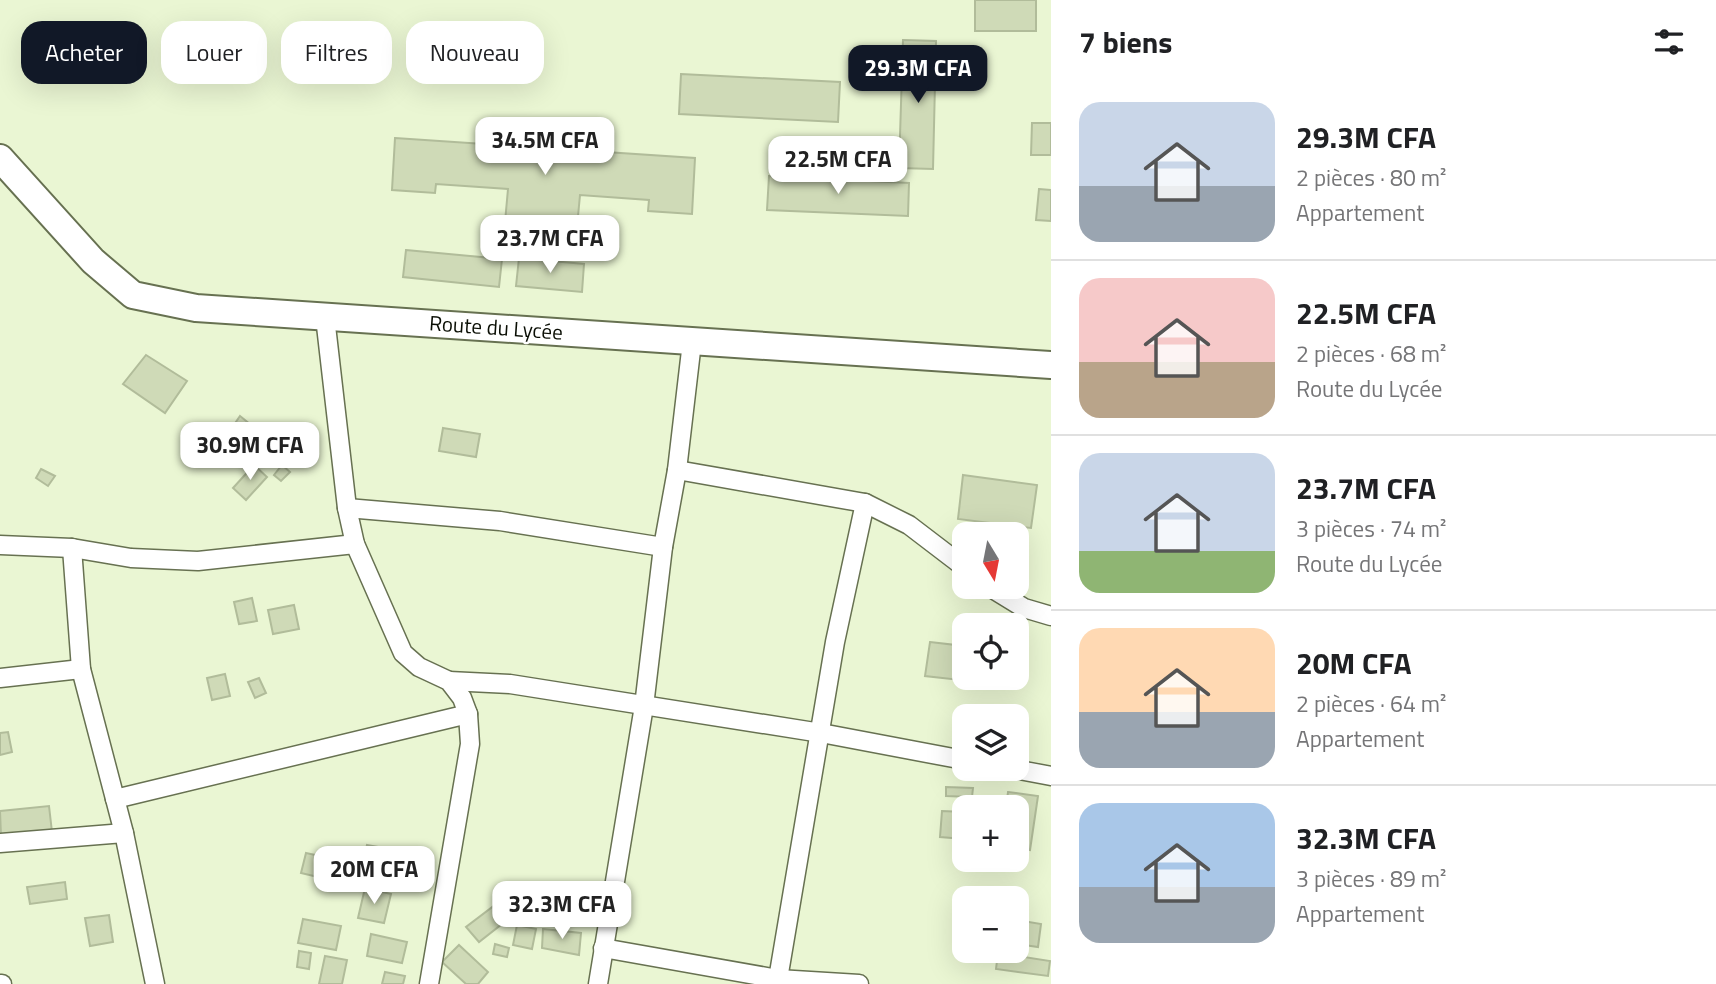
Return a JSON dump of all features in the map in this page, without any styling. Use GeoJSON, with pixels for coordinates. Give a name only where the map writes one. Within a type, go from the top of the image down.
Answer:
{"type":"FeatureCollection","features":[{"type":"Feature","properties":{"kind":"main road","name":"Route du Lycée"},"geometry":{"type":"LineString","coordinates":[[0,158],[93,261],[133,295],[196,308],[1051,365]]}},
{"type":"Feature","properties":{"kind":"street"},"geometry":{"type":"LineString","coordinates":[[325,317],[347,508],[355,544],[403,653],[419,667],[449,681],[510,684],[821,733],[952,758]]}},
{"type":"Feature","properties":{"kind":"street"},"geometry":{"type":"LineString","coordinates":[[598,984],[645,706],[663,547],[677,470],[692,342]]}},
{"type":"Feature","properties":{"kind":"street"},"geometry":{"type":"LineString","coordinates":[[677,470],[864,503],[909,525],[952,558]]}},
{"type":"Feature","properties":{"kind":"street"},"geometry":{"type":"LineString","coordinates":[[778,979],[835,642],[864,503]]}},
{"type":"Feature","properties":{"kind":"street"},"geometry":{"type":"LineString","coordinates":[[347,508],[500,521],[663,547]]}},
{"type":"Feature","properties":{"kind":"street"},"geometry":{"type":"LineString","coordinates":[[0,545],[72,548],[131,558],[198,561],[355,544]]}},
{"type":"Feature","properties":{"kind":"street"},"geometry":{"type":"LineString","coordinates":[[72,548],[81,669],[124,833],[155,984]]}},
{"type":"Feature","properties":{"kind":"street"},"geometry":{"type":"LineString","coordinates":[[1010,599],[1024,608],[1051,616]]}},
{"type":"Feature","properties":{"kind":"street"},"geometry":{"type":"LineString","coordinates":[[0,678],[81,669]]}},
{"type":"Feature","properties":{"kind":"street"},"geometry":{"type":"LineString","coordinates":[[429,984],[470,744],[468,714],[462,698],[449,681]]}},
{"type":"Feature","properties":{"kind":"street"},"geometry":{"type":"LineString","coordinates":[[115,799],[468,714]]}},
{"type":"Feature","properties":{"kind":"street"},"geometry":{"type":"LineString","coordinates":[[1029,772],[1051,776]]}},
{"type":"Feature","properties":{"kind":"street"},"geometry":{"type":"LineString","coordinates":[[0,843],[124,833]]}},
{"type":"Feature","properties":{"kind":"street"},"geometry":{"type":"LineString","coordinates":[[603,948],[778,979],[859,984]]}},
{"type":"Feature","properties":{"kind":"building"},"geometry":{"type":"Polygon","coordinates":[[[975,0],[1036,0],[1036,31],[975,31],[975,0]]]}},
{"type":"Feature","properties":{"kind":"building"},"geometry":{"type":"Polygon","coordinates":[[[903,40],[936,41],[933,169],[899,168],[903,40]]]}},
{"type":"Feature","properties":{"kind":"building"},"geometry":{"type":"Polygon","coordinates":[[[681,74],[840,82],[838,122],[679,114],[681,74]]]}},
{"type":"Feature","properties":{"kind":"building"},"geometry":{"type":"Polygon","coordinates":[[[1032,123],[1051,123],[1051,155],[1031,155],[1032,123]]]}},
{"type":"Feature","properties":{"kind":"building"},"geometry":{"type":"Polygon","coordinates":[[[395,138],[695,158],[692,214],[648,211],[649,200],[580,195],[577,227],[505,222],[508,189],[436,184],[435,193],[392,190],[395,138]]]}},
{"type":"Feature","properties":{"kind":"building"},"geometry":{"type":"Polygon","coordinates":[[[769,176],[909,183],[908,216],[767,210],[769,176]]]}},
{"type":"Feature","properties":{"kind":"building"},"geometry":{"type":"Polygon","coordinates":[[[1039,189],[1051,190],[1051,221],[1036,220],[1039,189]]]}},
{"type":"Feature","properties":{"kind":"building"},"geometry":{"type":"Polygon","coordinates":[[[406,250],[502,259],[499,287],[403,277],[406,250]]]}},
{"type":"Feature","properties":{"kind":"building"},"geometry":{"type":"Polygon","coordinates":[[[519,258],[584,264],[582,292],[516,286],[519,258]]]}},
{"type":"Feature","properties":{"kind":"building"},"geometry":{"type":"Polygon","coordinates":[[[146,355],[187,381],[165,413],[123,384],[146,355]]]}},
{"type":"Feature","properties":{"kind":"building"},"geometry":{"type":"Polygon","coordinates":[[[240,416],[251,425],[237,446],[225,438],[240,416]]]}},
{"type":"Feature","properties":{"kind":"building"},"geometry":{"type":"Polygon","coordinates":[[[443,428],[480,434],[476,457],[439,451],[443,428]]]}},
{"type":"Feature","properties":{"kind":"building"},"geometry":{"type":"Polygon","coordinates":[[[254,465],[267,477],[246,500],[233,488],[254,465]]]}},
{"type":"Feature","properties":{"kind":"building"},"geometry":{"type":"Polygon","coordinates":[[[282,465],[290,472],[281,481],[274,475],[282,465]]]}},
{"type":"Feature","properties":{"kind":"building"},"geometry":{"type":"Polygon","coordinates":[[[41,469],[55,476],[48,486],[36,478],[41,469]]]}},
{"type":"Feature","properties":{"kind":"building"},"geometry":{"type":"Polygon","coordinates":[[[963,475],[1037,485],[1031,528],[1029,522],[958,519],[963,475]]]}},
{"type":"Feature","properties":{"kind":"building"},"geometry":{"type":"Polygon","coordinates":[[[252,598],[257,621],[239,624],[234,602],[252,598]]]}},
{"type":"Feature","properties":{"kind":"building"},"geometry":{"type":"Polygon","coordinates":[[[294,605],[299,629],[273,634],[268,610],[294,605]]]}},
{"type":"Feature","properties":{"kind":"building"},"geometry":{"type":"Polygon","coordinates":[[[930,642],[952,645],[952,679],[925,676],[930,642]]]}},
{"type":"Feature","properties":{"kind":"building"},"geometry":{"type":"Polygon","coordinates":[[[225,674],[230,696],[212,700],[207,678],[225,674]]]}},
{"type":"Feature","properties":{"kind":"building"},"geometry":{"type":"Polygon","coordinates":[[[259,678],[266,693],[255,698],[248,682],[259,678]]]}},
{"type":"Feature","properties":{"kind":"building"},"geometry":{"type":"Polygon","coordinates":[[[8,732],[12,752],[0,755],[0,733],[8,732]]]}},
{"type":"Feature","properties":{"kind":"building"},"geometry":{"type":"Polygon","coordinates":[[[946,787],[973,788],[972,795],[946,796],[946,787]]]}},
{"type":"Feature","properties":{"kind":"building"},"geometry":{"type":"Polygon","coordinates":[[[1008,792],[1038,796],[1030,850],[1029,795],[1008,795],[1008,792]]]}},
{"type":"Feature","properties":{"kind":"building"},"geometry":{"type":"Polygon","coordinates":[[[49,806],[52,832],[1,836],[0,811],[49,806]]]}},
{"type":"Feature","properties":{"kind":"building"},"geometry":{"type":"Polygon","coordinates":[[[942,811],[952,811],[952,838],[940,837],[942,811]]]}},
{"type":"Feature","properties":{"kind":"building"},"geometry":{"type":"Polygon","coordinates":[[[367,845],[384,848],[377,877],[360,874],[367,845]]]}},
{"type":"Feature","properties":{"kind":"building"},"geometry":{"type":"Polygon","coordinates":[[[351,851],[359,852],[358,863],[349,862],[351,851]]]}},
{"type":"Feature","properties":{"kind":"building"},"geometry":{"type":"Polygon","coordinates":[[[306,853],[357,864],[352,885],[301,873],[306,853]]]}},
{"type":"Feature","properties":{"kind":"building"},"geometry":{"type":"Polygon","coordinates":[[[65,882],[67,899],[30,904],[27,887],[65,882]]]}},
{"type":"Feature","properties":{"kind":"building"},"geometry":{"type":"Polygon","coordinates":[[[365,888],[391,894],[384,923],[358,918],[365,888]]]}},
{"type":"Feature","properties":{"kind":"building"},"geometry":{"type":"Polygon","coordinates":[[[495,905],[507,920],[479,942],[466,927],[495,905]]]}},
{"type":"Feature","properties":{"kind":"building"},"geometry":{"type":"Polygon","coordinates":[[[109,915],[113,942],[90,946],[85,918],[109,915]]]}},
{"type":"Feature","properties":{"kind":"building"},"geometry":{"type":"Polygon","coordinates":[[[303,919],[341,926],[336,950],[298,943],[303,919]]]}},
{"type":"Feature","properties":{"kind":"building"},"geometry":{"type":"Polygon","coordinates":[[[1029,922],[1041,924],[1038,947],[1029,946],[1029,922]]]}},
{"type":"Feature","properties":{"kind":"building"},"geometry":{"type":"Polygon","coordinates":[[[517,925],[536,929],[532,949],[513,945],[517,925]]]}},
{"type":"Feature","properties":{"kind":"building"},"geometry":{"type":"Polygon","coordinates":[[[543,929],[581,933],[579,955],[542,948],[543,929]]]}},
{"type":"Feature","properties":{"kind":"building"},"geometry":{"type":"Polygon","coordinates":[[[371,934],[407,942],[402,963],[367,956],[371,934]]]}},
{"type":"Feature","properties":{"kind":"building"},"geometry":{"type":"Polygon","coordinates":[[[495,944],[509,948],[507,957],[493,954],[495,944]]]}},
{"type":"Feature","properties":{"kind":"building"},"geometry":{"type":"Polygon","coordinates":[[[459,945],[488,972],[478,984],[466,984],[442,962],[459,945]]]}},
{"type":"Feature","properties":{"kind":"building"},"geometry":{"type":"Polygon","coordinates":[[[299,951],[311,953],[309,969],[297,967],[299,951]]]}},
{"type":"Feature","properties":{"kind":"building"},"geometry":{"type":"Polygon","coordinates":[[[325,956],[347,960],[342,984],[319,984],[325,956]]]}},
{"type":"Feature","properties":{"kind":"building"},"geometry":{"type":"Polygon","coordinates":[[[1029,958],[1050,961],[1048,976],[996,969],[997,963],[1029,963],[1029,958]]]}},
{"type":"Feature","properties":{"kind":"building"},"geometry":{"type":"Polygon","coordinates":[[[385,972],[405,976],[403,984],[382,984],[385,972]]]}}]}
